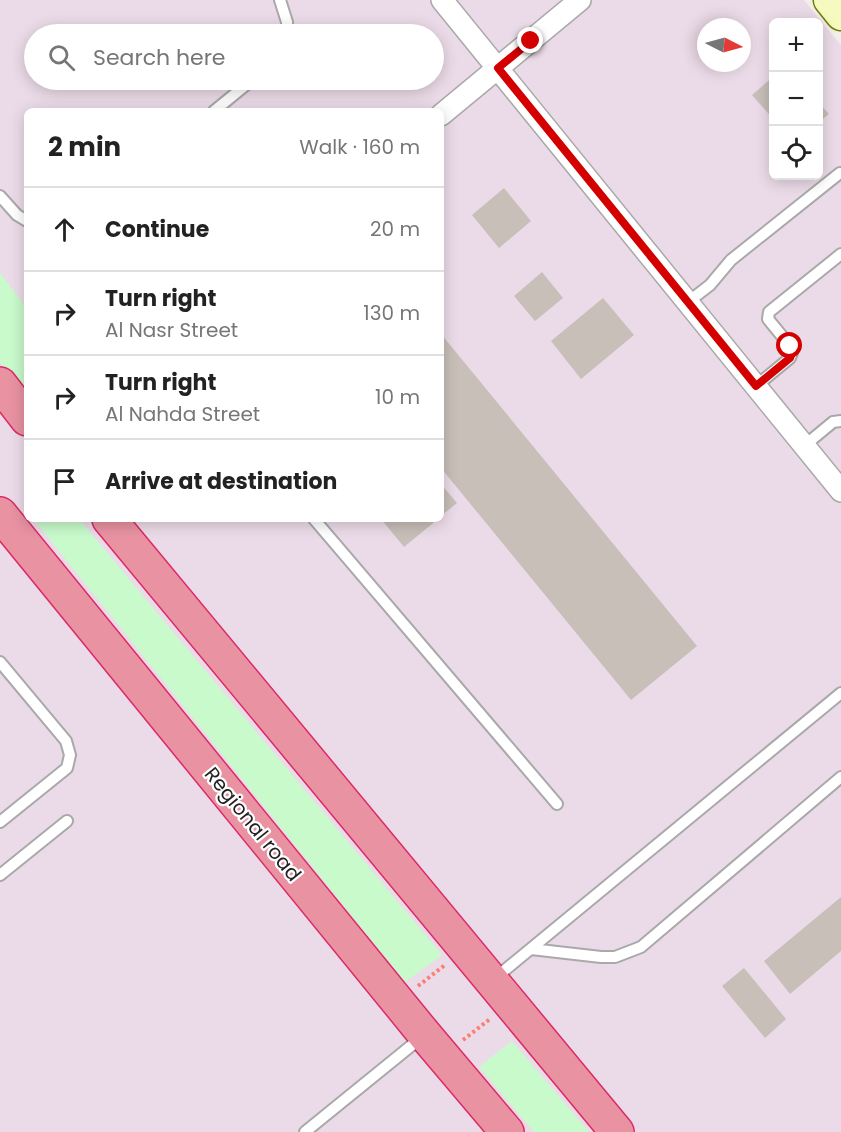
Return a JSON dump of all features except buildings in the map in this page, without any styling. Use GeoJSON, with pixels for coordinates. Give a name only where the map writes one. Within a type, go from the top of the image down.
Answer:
{"type":"FeatureCollection","features":[{"type":"Feature","properties":{"kind":"highway"},"geometry":{"type":"LineString","coordinates":[[0,384],[24,415]]}},
{"type":"Feature","properties":{"kind":"highway"},"geometry":{"type":"LineString","coordinates":[[111,522],[616,1132]]}},
{"type":"Feature","properties":{"kind":"highway","name":"Regional road"},"geometry":{"type":"LineString","coordinates":[[4,525],[507,1132]]}},
{"type":"Feature","properties":{"kind":"street"},"geometry":{"type":"LineString","coordinates":[[442,0],[841,491]]}},
{"type":"Feature","properties":{"kind":"street"},"geometry":{"type":"LineString","coordinates":[[444,113],[580,0]]}},
{"type":"Feature","properties":{"kind":"street"},"geometry":{"type":"LineString","coordinates":[[829,0],[841,15]]}},
{"type":"Feature","properties":{"kind":"lane"},"geometry":{"type":"LineString","coordinates":[[280,0],[287,24]]}},
{"type":"Feature","properties":{"kind":"lane"},"geometry":{"type":"LineString","coordinates":[[218,108],[240,90]]}},
{"type":"Feature","properties":{"kind":"lane"},"geometry":{"type":"LineString","coordinates":[[688,303],[710,285],[731,260],[840,173]]}},
{"type":"Feature","properties":{"kind":"lane"},"geometry":{"type":"LineString","coordinates":[[0,196],[17,215],[24,219]]}},
{"type":"Feature","properties":{"kind":"lane"},"geometry":{"type":"LineString","coordinates":[[756,386],[790,358],[792,353],[790,346],[768,319],[769,312],[841,254]]}},
{"type":"Feature","properties":{"kind":"lane"},"geometry":{"type":"LineString","coordinates":[[804,446],[833,422],[841,421]]}},
{"type":"Feature","properties":{"kind":"lane"},"geometry":{"type":"LineString","coordinates":[[317,522],[556,804]]}},
{"type":"Feature","properties":{"kind":"lane"},"geometry":{"type":"LineString","coordinates":[[0,662],[66,741],[70,755],[67,768],[0,822]]}},
{"type":"Feature","properties":{"kind":"lane"},"geometry":{"type":"LineString","coordinates":[[500,993],[531,949],[841,693]]}},
{"type":"Feature","properties":{"kind":"lane"},"geometry":{"type":"LineString","coordinates":[[531,949],[615,957],[641,947],[841,777]]}},
{"type":"Feature","properties":{"kind":"lane"},"geometry":{"type":"LineString","coordinates":[[0,875],[67,821]]}},
{"type":"Feature","properties":{"kind":"lane"},"geometry":{"type":"LineString","coordinates":[[305,1132],[434,1046]]}},
{"type":"Feature","properties":{"kind":"path"},"geometry":{"type":"LineString","coordinates":[[397,1002],[465,949]]}},
{"type":"Feature","properties":{"kind":"path"},"geometry":{"type":"LineString","coordinates":[[434,1046],[500,993]]}},
{"type":"Feature","properties":{"kind":"shaded area"},"geometry":{"type":"Polygon","coordinates":[[[0,0],[804,0],[819,18],[769,18],[769,180],[823,180],[823,23],[841,45],[841,1132],[0,1132],[0,0]]]}},
{"type":"Feature","properties":{"kind":"green space"},"geometry":{"type":"Polygon","coordinates":[[[0,273],[24,304],[24,392],[0,362],[0,273]]]}},
{"type":"Feature","properties":{"kind":"green space"},"geometry":{"type":"Polygon","coordinates":[[[36,522],[81,522],[442,955],[405,982],[36,522]]]}},
{"type":"Feature","properties":{"kind":"green space"},"geometry":{"type":"Polygon","coordinates":[[[512,1041],[589,1132],[534,1132],[479,1067],[512,1041]]]}},
{"type":"Feature","properties":{"kind":"route"},"geometry":{"type":"LineString","coordinates":[[531,41],[498,68],[756,386],[790,358],[792,349],[790,346]]}}]}
